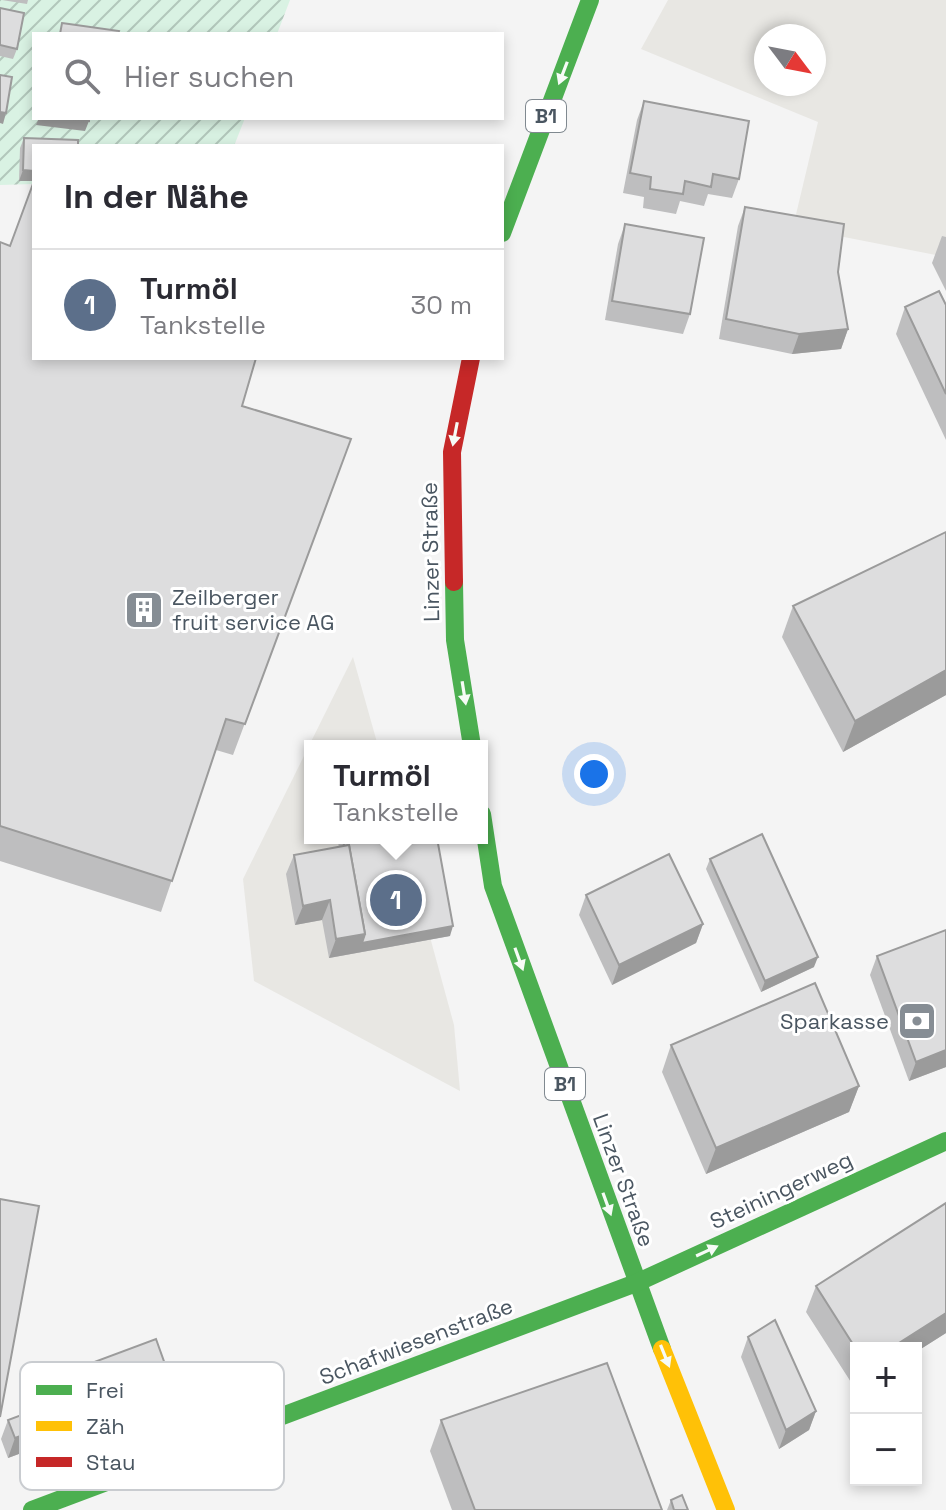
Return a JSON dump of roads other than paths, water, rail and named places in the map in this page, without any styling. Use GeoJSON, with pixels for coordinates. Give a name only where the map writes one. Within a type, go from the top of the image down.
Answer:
{"type":"FeatureCollection","features":[{"type":"Feature","properties":{"kind":"main road","name":"B1"},"geometry":{"type":"LineString","coordinates":[[504,228],[590,0]]}},
{"type":"Feature","properties":{"kind":"main road","name":"Linzer Straße"},"geometry":{"type":"LineString","coordinates":[[471,360],[452,452],[455,640],[471,740]]}},
{"type":"Feature","properties":{"kind":"main road","name":"Linzer Straße"},"geometry":{"type":"LineString","coordinates":[[487,844],[493,886],[636,1283],[726,1510]]}},
{"type":"Feature","properties":{"kind":"main road","name":"Steiningerweg"},"geometry":{"type":"LineString","coordinates":[[636,1283],[946,1141]]}},
{"type":"Feature","properties":{"kind":"main road","name":"Schafwiesenstraße"},"geometry":{"type":"LineString","coordinates":[[284,1415],[636,1283]]}},
{"type":"Feature","properties":{"kind":"main road","name":"Schafwiesenstraße"},"geometry":{"type":"LineString","coordinates":[[32,1510],[85,1490]]}},
{"type":"Feature","properties":{"kind":"place","name":"Zeilberger fruit service AG"},"geometry":{"type":"Point","coordinates":[144,610]}},
{"type":"Feature","properties":{"kind":"place","name":"Turmöl"},"geometry":{"type":"Point","coordinates":[396,900]}},
{"type":"Feature","properties":{"kind":"place","name":"Sparkasse"},"geometry":{"type":"Point","coordinates":[917,1021]}}]}
